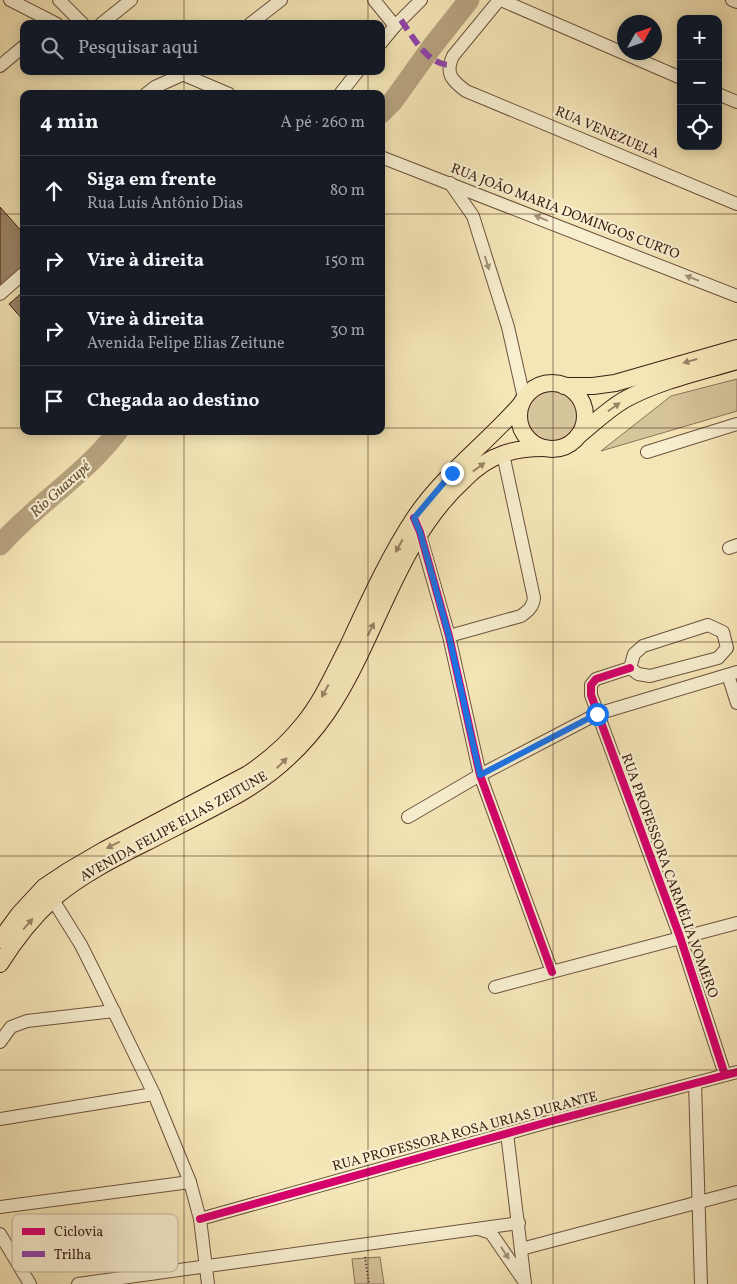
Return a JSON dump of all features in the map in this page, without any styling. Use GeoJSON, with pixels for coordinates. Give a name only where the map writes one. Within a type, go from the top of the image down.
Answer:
{"type":"FeatureCollection","features":[{"type":"Feature","properties":{"kind":"main road"},"geometry":{"type":"LineString","coordinates":[[737,348],[615,383],[593,386],[541,385],[529,392],[523,401],[519,418],[523,431],[531,442],[544,448],[558,448],[577,438],[614,407],[638,394],[674,380],[737,361]]}},
{"type":"Feature","properties":{"kind":"main road"},"geometry":{"type":"LineString","coordinates":[[564,386],[576,395],[584,409],[584,424],[577,438]]}},
{"type":"Feature","properties":{"kind":"main road","name":"AVENIDA FELIPE ELIAS ZEITUNE"},"geometry":{"type":"LineString","coordinates":[[0,940],[19,914],[49,893],[85,860],[248,774],[265,762],[290,738],[304,722],[325,690],[369,602],[452,473],[506,422],[523,401]]}},
{"type":"Feature","properties":{"kind":"main road","name":"AVENIDA FELIPE ELIAS ZEITUNE"},"geometry":{"type":"LineString","coordinates":[[417,525],[431,515],[458,485],[483,464],[502,454],[523,449],[544,448]]}},
{"type":"Feature","properties":{"kind":"main road","name":"AVENIDA FELIPE ELIAS ZEITUNE"},"geometry":{"type":"LineString","coordinates":[[0,964],[49,893]]}},
{"type":"Feature","properties":{"kind":"street"},"geometry":{"type":"LineString","coordinates":[[10,0],[47,20]]}},
{"type":"Feature","properties":{"kind":"street"},"geometry":{"type":"LineString","coordinates":[[59,0],[79,20]]}},
{"type":"Feature","properties":{"kind":"street"},"geometry":{"type":"LineString","coordinates":[[106,20],[131,0]]}},
{"type":"Feature","properties":{"kind":"street"},"geometry":{"type":"LineString","coordinates":[[255,20],[281,0]]}},
{"type":"Feature","properties":{"kind":"street"},"geometry":{"type":"LineString","coordinates":[[374,0],[395,26]]}},
{"type":"Feature","properties":{"kind":"street"},"geometry":{"type":"LineString","coordinates":[[385,38],[421,0]]}},
{"type":"Feature","properties":{"kind":"street"},"geometry":{"type":"LineString","coordinates":[[500,0],[677,76]]}},
{"type":"Feature","properties":{"kind":"street","name":"RUA VENEZUELA"},"geometry":{"type":"LineString","coordinates":[[500,0],[449,64],[449,72],[452,78],[466,91],[737,204]]}},
{"type":"Feature","properties":{"kind":"street"},"geometry":{"type":"LineString","coordinates":[[732,0],[737,2]]}},
{"type":"Feature","properties":{"kind":"street"},"geometry":{"type":"LineString","coordinates":[[0,66],[20,49]]}},
{"type":"Feature","properties":{"kind":"street"},"geometry":{"type":"LineString","coordinates":[[151,90],[177,75]]}},
{"type":"Feature","properties":{"kind":"street"},"geometry":{"type":"LineString","coordinates":[[188,75],[220,90]]}},
{"type":"Feature","properties":{"kind":"street"},"geometry":{"type":"LineString","coordinates":[[343,90],[355,75]]}},
{"type":"Feature","properties":{"kind":"street"},"geometry":{"type":"LineString","coordinates":[[722,96],[737,102]]}},
{"type":"Feature","properties":{"kind":"street","name":"RUA JOÃO MARIA DOMINGOS CURTO"},"geometry":{"type":"LineString","coordinates":[[385,158],[737,296]]}},
{"type":"Feature","properties":{"kind":"street"},"geometry":{"type":"LineString","coordinates":[[450,183],[473,216],[508,327],[523,401]]}},
{"type":"Feature","properties":{"kind":"street"},"geometry":{"type":"LineString","coordinates":[[473,216],[482,195]]}},
{"type":"Feature","properties":{"kind":"street"},"geometry":{"type":"LineString","coordinates":[[0,294],[20,276]]}},
{"type":"Feature","properties":{"kind":"street"},"geometry":{"type":"LineString","coordinates":[[647,452],[737,424]]}},
{"type":"Feature","properties":{"kind":"street"},"geometry":{"type":"LineString","coordinates":[[449,636],[521,616],[528,612],[533,603],[534,598],[502,454]]}},
{"type":"Feature","properties":{"kind":"street"},"geometry":{"type":"LineString","coordinates":[[417,525],[449,636],[480,775],[552,972]]}},
{"type":"Feature","properties":{"kind":"street"},"geometry":{"type":"LineString","coordinates":[[708,625],[716,627],[723,632],[726,640],[727,648],[718,658],[650,676],[638,674],[630,668],[634,654],[643,646],[708,625]]}},
{"type":"Feature","properties":{"kind":"street","name":"RUA PROFESSORA CARMÉLIA VOMERO"},"geometry":{"type":"LineString","coordinates":[[630,668],[592,681],[591,694],[731,1074]]}},
{"type":"Feature","properties":{"kind":"street"},"geometry":{"type":"LineString","coordinates":[[408,817],[480,775],[597,714],[732,673],[737,703]]}},
{"type":"Feature","properties":{"kind":"street"},"geometry":{"type":"LineString","coordinates":[[49,893],[81,945],[114,1011],[154,1094],[190,1182],[200,1219],[208,1284]]}},
{"type":"Feature","properties":{"kind":"street"},"geometry":{"type":"LineString","coordinates":[[495,987],[737,922]]}},
{"type":"Feature","properties":{"kind":"street"},"geometry":{"type":"LineString","coordinates":[[0,1042],[11,1027],[27,1021],[114,1011]]}},
{"type":"Feature","properties":{"kind":"street","name":"RUA PROFESSORA ROSA URIAS DURANTE"},"geometry":{"type":"LineString","coordinates":[[200,1219],[507,1133],[731,1074]]}},
{"type":"Feature","properties":{"kind":"street"},"geometry":{"type":"LineString","coordinates":[[695,1083],[701,1284]]}},
{"type":"Feature","properties":{"kind":"street"},"geometry":{"type":"LineString","coordinates":[[0,1119],[154,1094]]}},
{"type":"Feature","properties":{"kind":"street"},"geometry":{"type":"LineString","coordinates":[[507,1133],[525,1284]]}},
{"type":"Feature","properties":{"kind":"street"},"geometry":{"type":"LineString","coordinates":[[0,1206],[190,1182]]}},
{"type":"Feature","properties":{"kind":"street"},"geometry":{"type":"LineString","coordinates":[[521,1249],[737,1192]]}},
{"type":"Feature","properties":{"kind":"street"},"geometry":{"type":"LineString","coordinates":[[178,1271],[519,1223]]}},
{"type":"Feature","properties":{"kind":"street"},"geometry":{"type":"LineString","coordinates":[[479,1229],[491,1233],[525,1284]]}},
{"type":"Feature","properties":{"kind":"street"},"geometry":{"type":"LineString","coordinates":[[0,1234],[12,1254]]}},
{"type":"Feature","properties":{"kind":"street"},"geometry":{"type":"LineString","coordinates":[[23,1272],[30,1284]]}},
{"type":"Feature","properties":{"kind":"street"},"geometry":{"type":"LineString","coordinates":[[78,1284],[103,1283],[170,1272]]}},
{"type":"Feature","properties":{"kind":"path"},"geometry":{"type":"LineString","coordinates":[[363,1245],[369,1284]]}},
{"type":"Feature","properties":{"kind":"shaded area"},"geometry":{"type":"Polygon","coordinates":[[[737,379],[737,411],[601,451],[671,396],[737,379]]]}},
{"type":"Feature","properties":{"kind":"shaded area"},"geometry":{"type":"Polygon","coordinates":[[[547,389],[557,389],[567,393],[575,401],[579,416],[575,431],[567,439],[557,443],[547,443],[537,439],[529,431],[525,421],[525,411],[529,401],[537,393],[547,389]]]}},
{"type":"Feature","properties":{"kind":"shaded area"},"geometry":{"type":"Polygon","coordinates":[[[380,1257],[384,1284],[355,1284],[352,1259],[380,1257]]]}},
{"type":"Feature","properties":{"kind":"building"},"geometry":{"type":"Polygon","coordinates":[[[0,207],[20,230],[20,270],[0,287],[0,207]]]}},
{"type":"Feature","properties":{"kind":"building"},"geometry":{"type":"Polygon","coordinates":[[[20,294],[20,316],[9,304],[20,294]]]}},
{"type":"Feature","properties":{"kind":"waterway","name":"Rio Guaxupé"},"geometry":{"type":"LineString","coordinates":[[385,109],[469,0]]}},
{"type":"Feature","properties":{"kind":"waterway","name":"Rio Guaxupé"},"geometry":{"type":"LineString","coordinates":[[0,545],[29,516],[90,462],[115,435]]}},
{"type":"Feature","properties":{"kind":"marked path"},"geometry":{"type":"LineString","coordinates":[[401,20],[427,55],[434,60],[449,65]]}},
{"type":"Feature","properties":{"kind":"cycle path"},"geometry":{"type":"LineString","coordinates":[[414,518],[420,532],[449,636],[480,775],[552,972]]}},
{"type":"Feature","properties":{"kind":"cycle path"},"geometry":{"type":"LineString","coordinates":[[630,668],[596,679],[591,685],[591,695],[680,937],[725,1075]]}},
{"type":"Feature","properties":{"kind":"cycle path"},"geometry":{"type":"LineString","coordinates":[[200,1219],[548,1122],[737,1072]]}},
{"type":"Feature","properties":{"kind":"route"},"geometry":{"type":"LineString","coordinates":[[452,473],[414,518],[420,532],[449,636],[480,775],[597,714]]}}]}
